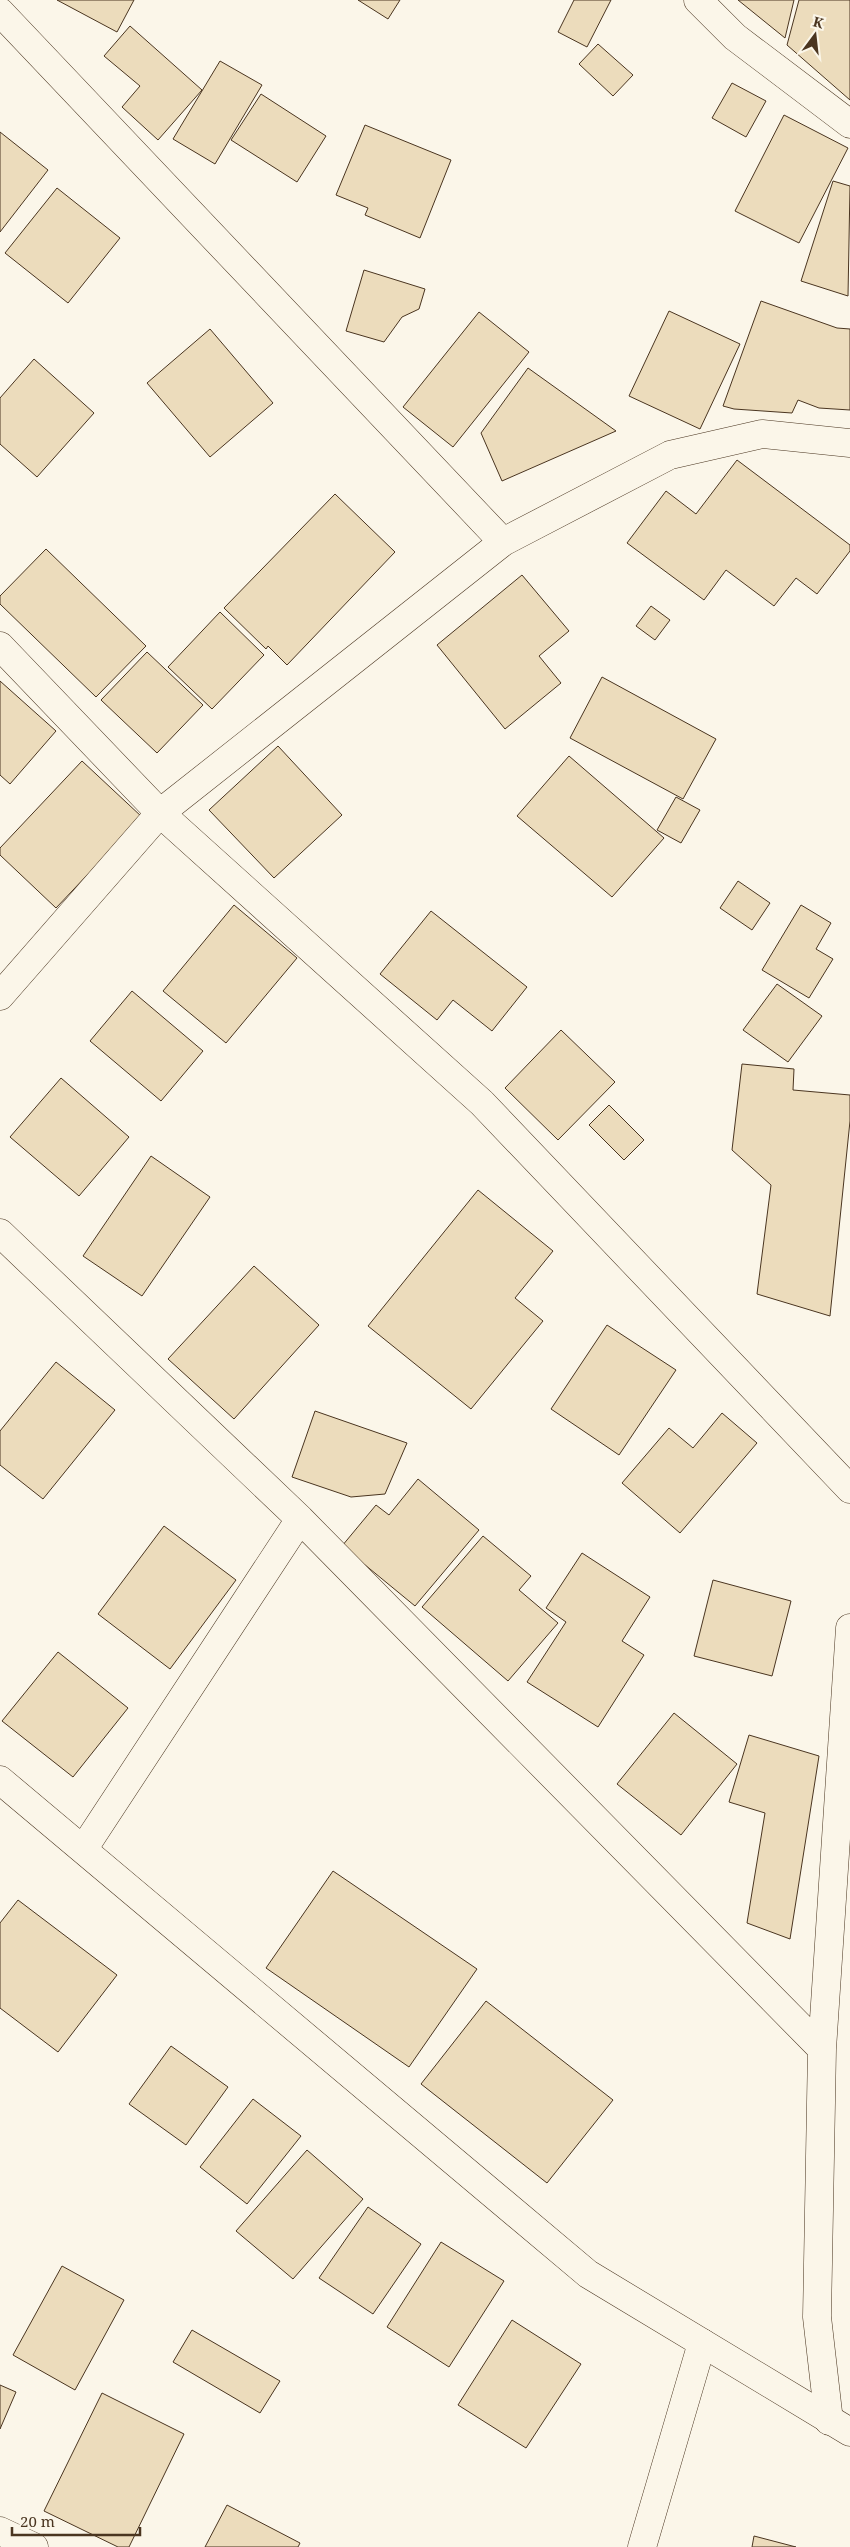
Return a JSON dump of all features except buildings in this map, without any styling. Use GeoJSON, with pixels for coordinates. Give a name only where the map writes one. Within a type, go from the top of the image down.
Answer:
{"type":"FeatureCollection","features":[{"type":"Feature","properties":{"kind":"street"},"geometry":{"type":"LineString","coordinates":[[698,0],[735,37],[850,124]]}},
{"type":"Feature","properties":{"kind":"street"},"geometry":{"type":"LineString","coordinates":[[0,12],[503,542]]}},
{"type":"Feature","properties":{"kind":"street"},"geometry":{"type":"LineString","coordinates":[[0,996],[160,813],[503,542],[670,455],[762,434],[850,443]]}},
{"type":"Feature","properties":{"kind":"street"},"geometry":{"type":"LineString","coordinates":[[0,646],[160,813],[482,1103],[850,1489]]}},
{"type":"Feature","properties":{"kind":"street"},"geometry":{"type":"LineString","coordinates":[[0,1233],[300,1519],[822,2049]]}},
{"type":"Feature","properties":{"kind":"street"},"geometry":{"type":"LineString","coordinates":[[84,1848],[300,1519]]}},
{"type":"Feature","properties":{"kind":"street"},"geometry":{"type":"LineString","coordinates":[[840,2426],[817,2317],[822,2049],[850,1628]]}},
{"type":"Feature","properties":{"kind":"street"},"geometry":{"type":"LineString","coordinates":[[0,1780],[84,1848],[588,2274],[840,2426]]}},
{"type":"Feature","properties":{"kind":"street"},"geometry":{"type":"LineString","coordinates":[[642,2547],[702,2343]]}},
{"type":"Feature","properties":{"kind":"street"},"geometry":{"type":"LineString","coordinates":[[0,2531],[34,2547]]}}]}
